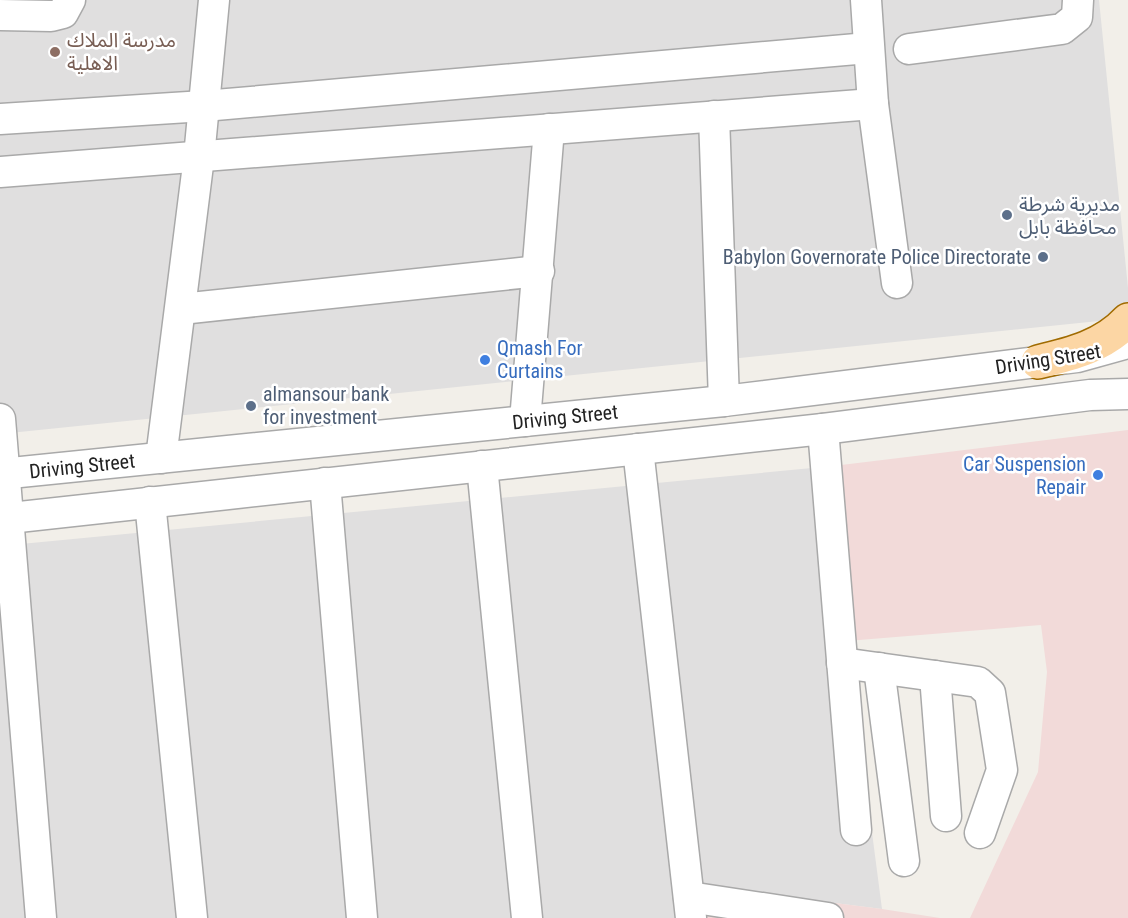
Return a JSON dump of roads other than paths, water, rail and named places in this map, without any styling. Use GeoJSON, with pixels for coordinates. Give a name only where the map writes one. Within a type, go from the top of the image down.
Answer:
{"type":"FeatureCollection","features":[{"type":"Feature","properties":{"kind":"main road"},"geometry":{"type":"LineString","coordinates":[[1038,362],[1095,345],[1117,332],[1128,320]]}},
{"type":"Feature","properties":{"kind":"street"},"geometry":{"type":"LineString","coordinates":[[0,15],[51,16],[63,13],[70,0]]}},
{"type":"Feature","properties":{"kind":"street"},"geometry":{"type":"LineString","coordinates":[[161,458],[199,157],[214,0]]}},
{"type":"Feature","properties":{"kind":"street"},"geometry":{"type":"LineString","coordinates":[[866,0],[873,104],[897,283]]}},
{"type":"Feature","properties":{"kind":"street"},"geometry":{"type":"LineString","coordinates":[[909,49],[1062,29],[1077,17],[1078,0]]}},
{"type":"Feature","properties":{"kind":"street"},"geometry":{"type":"LineString","coordinates":[[0,119],[204,106],[868,48]]}},
{"type":"Feature","properties":{"kind":"street"},"geometry":{"type":"LineString","coordinates":[[0,172],[873,104]]}},
{"type":"Feature","properties":{"kind":"street"},"geometry":{"type":"LineString","coordinates":[[714,116],[724,401]]}},
{"type":"Feature","properties":{"kind":"street"},"geometry":{"type":"LineString","coordinates":[[525,421],[549,129]]}},
{"type":"Feature","properties":{"kind":"street"},"geometry":{"type":"LineString","coordinates":[[181,309],[539,271]]}},
{"type":"Feature","properties":{"kind":"street","name":"Driving Street"},"geometry":{"type":"LineString","coordinates":[[3,474],[724,401],[1038,362],[1103,352],[1128,343]]}},
{"type":"Feature","properties":{"kind":"street","name":"Driving Street"},"geometry":{"type":"LineString","coordinates":[[5,518],[823,429],[1090,395],[1128,394]]}},
{"type":"Feature","properties":{"kind":"street"},"geometry":{"type":"LineString","coordinates":[[0,419],[5,518],[41,918]]}},
{"type":"Feature","properties":{"kind":"street"},"geometry":{"type":"LineString","coordinates":[[823,429],[856,830]]}},
{"type":"Feature","properties":{"kind":"street"},"geometry":{"type":"LineString","coordinates":[[638,449],[690,908],[828,918]]}},
{"type":"Feature","properties":{"kind":"street"},"geometry":{"type":"LineString","coordinates":[[482,466],[527,918]]}},
{"type":"Feature","properties":{"kind":"street"},"geometry":{"type":"LineString","coordinates":[[325,483],[362,918]]}},
{"type":"Feature","properties":{"kind":"street"},"geometry":{"type":"LineString","coordinates":[[150,502],[192,918]]}},
{"type":"Feature","properties":{"kind":"street"},"geometry":{"type":"LineString","coordinates":[[842,663],[978,682],[990,693],[1002,771],[980,833]]}},
{"type":"Feature","properties":{"kind":"street"},"geometry":{"type":"LineString","coordinates":[[879,668],[904,861]]}},
{"type":"Feature","properties":{"kind":"street"},"geometry":{"type":"LineString","coordinates":[[935,676],[946,816]]}},
{"type":"Feature","properties":{"kind":"place","name":"مدرسة الملاك الاهلية"},"geometry":{"type":"Point","coordinates":[55,52]}},
{"type":"Feature","properties":{"kind":"place","name":"مديرية شرطة محافظة بابل"},"geometry":{"type":"Point","coordinates":[1007,215]}},
{"type":"Feature","properties":{"kind":"place","name":"Babylon Governorate Police Directorate"},"geometry":{"type":"Point","coordinates":[1043,257]}},
{"type":"Feature","properties":{"kind":"place","name":"Qmash For Curtains"},"geometry":{"type":"Point","coordinates":[485,360]}},
{"type":"Feature","properties":{"kind":"place","name":"almansour bank for investment"},"geometry":{"type":"Point","coordinates":[251,406]}},
{"type":"Feature","properties":{"kind":"place","name":"Car Suspension Repair"},"geometry":{"type":"Point","coordinates":[1098,475]}}]}
